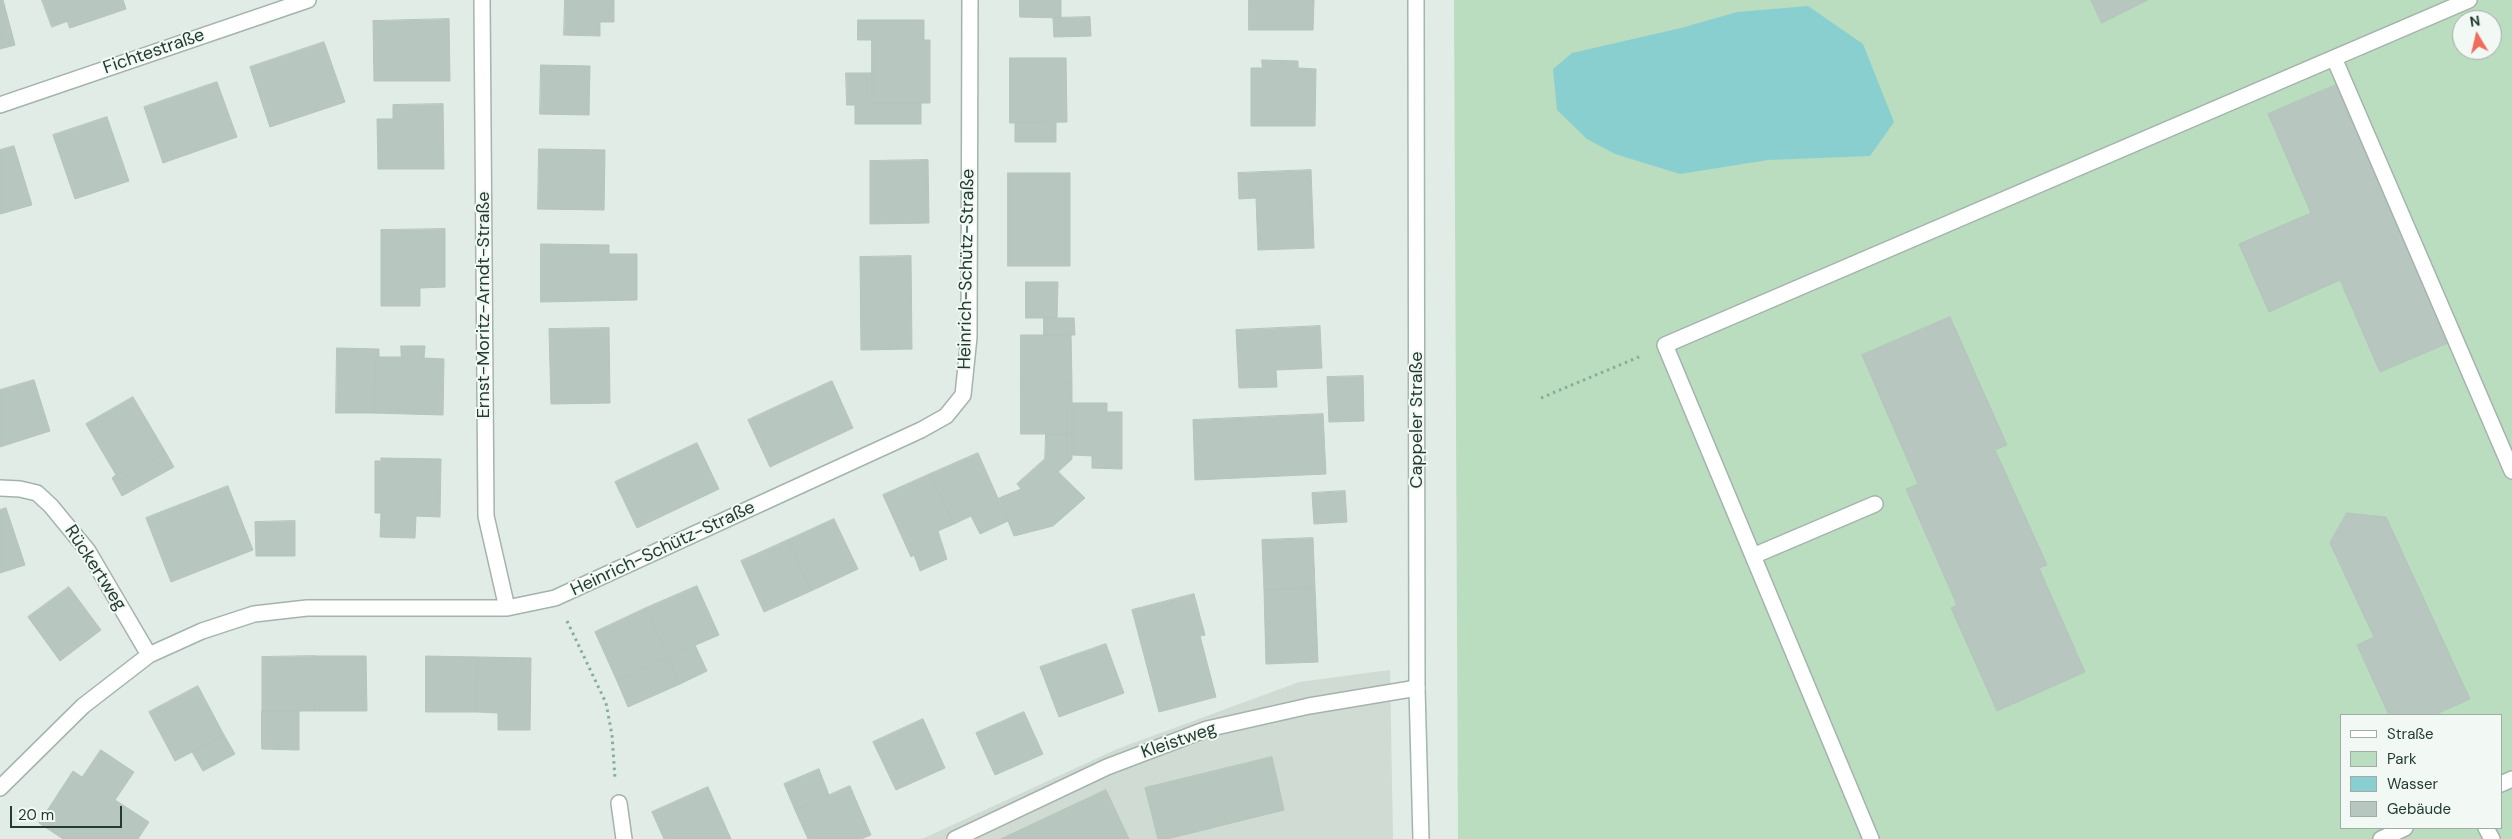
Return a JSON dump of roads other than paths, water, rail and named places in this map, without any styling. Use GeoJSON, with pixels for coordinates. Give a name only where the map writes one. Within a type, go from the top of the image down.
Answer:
{"type":"FeatureCollection","features":[{"type":"Feature","properties":{"kind":"street","name":"Fichtestraße"},"geometry":{"type":"LineString","coordinates":[[0,105],[308,0]]}},
{"type":"Feature","properties":{"kind":"street","name":"Ernst-Moritz-Arndt-Straße"},"geometry":{"type":"LineString","coordinates":[[482,0],[486,516],[507,608]]}},
{"type":"Feature","properties":{"kind":"street","name":"Heinrich-Schütz-Straße"},"geometry":{"type":"LineString","coordinates":[[0,788],[83,706],[149,655],[202,631],[254,614],[315,608],[507,608],[555,598],[921,430],[946,416],[963,395],[969,337],[970,0]]}},
{"type":"Feature","properties":{"kind":"street","name":"Cappeler Straße"},"geometry":{"type":"LineString","coordinates":[[1416,0],[1417,688],[1421,839]]}},
{"type":"Feature","properties":{"kind":"street"},"geometry":{"type":"LineString","coordinates":[[1871,839],[1665,345],[2334,58],[2449,4],[2469,0]]}},
{"type":"Feature","properties":{"kind":"street"},"geometry":{"type":"LineString","coordinates":[[2334,58],[2512,471]]}},
{"type":"Feature","properties":{"kind":"street","name":"Rückertweg"},"geometry":{"type":"LineString","coordinates":[[0,488],[20,488],[37,493],[51,506],[88,552],[149,655]]}},
{"type":"Feature","properties":{"kind":"street"},"geometry":{"type":"LineString","coordinates":[[1753,556],[1875,504]]}},
{"type":"Feature","properties":{"kind":"street","name":"Kleistweg"},"geometry":{"type":"LineString","coordinates":[[955,839],[1107,767],[1207,729],[1309,706],[1417,688]]}},
{"type":"Feature","properties":{"kind":"street"},"geometry":{"type":"LineString","coordinates":[[619,804],[624,839]]}},
{"type":"Feature","properties":{"kind":"street"},"geometry":{"type":"LineString","coordinates":[[2381,839],[2403,829]]}},
{"type":"Feature","properties":{"kind":"water"},"geometry":{"type":"Polygon","coordinates":[[[1808,6],[1863,44],[1894,122],[1870,156],[1768,160],[1680,174],[1615,154],[1587,139],[1557,110],[1553,69],[1572,53],[1681,28],[1737,12],[1808,6]]]}}]}
